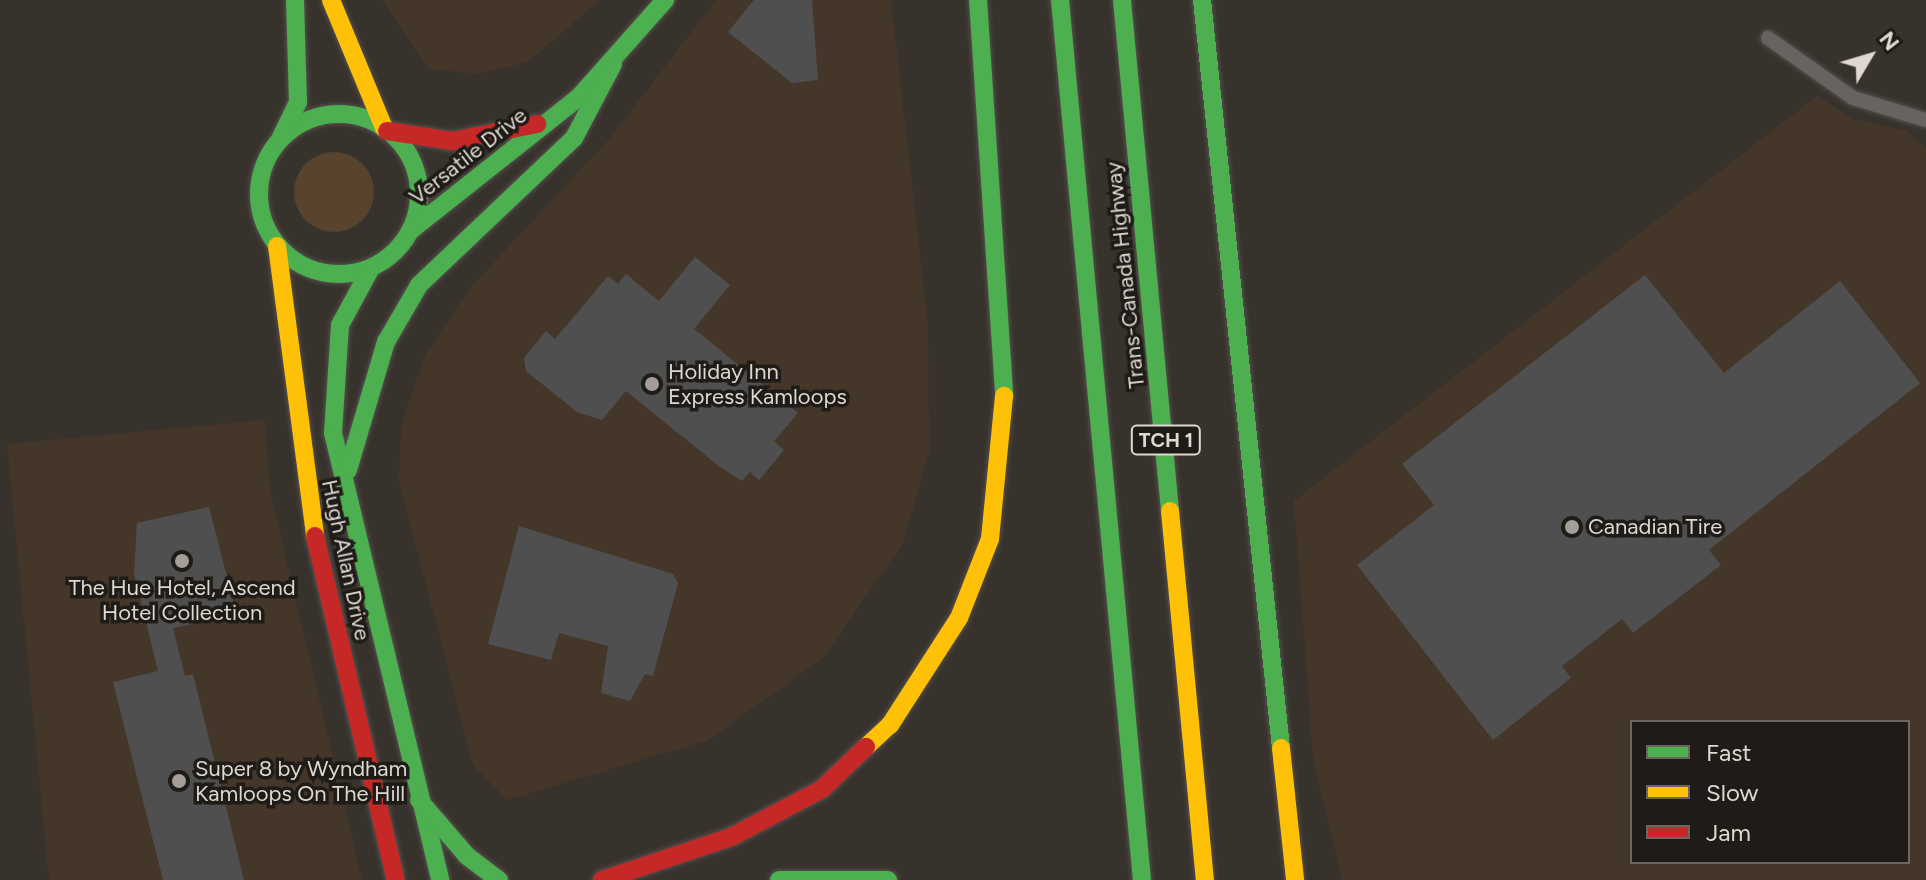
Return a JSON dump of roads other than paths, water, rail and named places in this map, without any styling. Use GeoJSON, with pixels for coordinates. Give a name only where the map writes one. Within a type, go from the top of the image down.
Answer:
{"type":"FeatureCollection","features":[{"type":"Feature","properties":{"kind":"main road"},"geometry":{"type":"LineString","coordinates":[[295,0],[298,102],[260,178],[259,202],[277,246],[320,272],[371,268],[410,231],[419,186],[413,164],[386,129],[331,0]]}},
{"type":"Feature","properties":{"kind":"main road","name":"Versatile Drive"},"geometry":{"type":"LineString","coordinates":[[410,231],[555,117],[613,64],[665,0]]}},
{"type":"Feature","properties":{"kind":"main road"},"geometry":{"type":"LineString","coordinates":[[602,880],[721,841],[822,789],[890,725],[959,618],[990,539],[1004,440],[1003,306],[978,0]]}},
{"type":"Feature","properties":{"kind":"main road","name":"Trans-Canada Highway"},"geometry":{"type":"LineString","coordinates":[[1060,0],[1142,880]]}},
{"type":"Feature","properties":{"kind":"main road","name":"Trans-Canada Highway"},"geometry":{"type":"LineString","coordinates":[[1122,0],[1205,880]]}},
{"type":"Feature","properties":{"kind":"main road"},"geometry":{"type":"LineString","coordinates":[[1202,0],[1295,880]]}},
{"type":"Feature","properties":{"kind":"main road"},"geometry":{"type":"LineString","coordinates":[[345,484],[386,342],[419,285],[574,138],[613,64]]}},
{"type":"Feature","properties":{"kind":"main road"},"geometry":{"type":"LineString","coordinates":[[281,137],[331,115],[386,129]]}},
{"type":"Feature","properties":{"kind":"main road","name":"Versatile Drive"},"geometry":{"type":"LineString","coordinates":[[386,129],[452,141],[555,117]]}},
{"type":"Feature","properties":{"kind":"main road","name":"Hugh Allan Drive"},"geometry":{"type":"LineString","coordinates":[[277,246],[303,484],[396,880]]}},
{"type":"Feature","properties":{"kind":"main road","name":"Hugh Allan Drive"},"geometry":{"type":"LineString","coordinates":[[371,268],[338,338],[333,433],[440,880]]}},
{"type":"Feature","properties":{"kind":"main road"},"geometry":{"type":"LineString","coordinates":[[1189,714],[1223,835]]}},
{"type":"Feature","properties":{"kind":"main road"},"geometry":{"type":"LineString","coordinates":[[419,800],[467,856],[499,880]]}},
{"type":"Feature","properties":{"kind":"main road"},"geometry":{"type":"LineString","coordinates":[[779,880],[888,880]]}},
{"type":"Feature","properties":{"kind":"lane"},"geometry":{"type":"LineString","coordinates":[[1768,38],[1861,102],[1926,120]]}},
{"type":"Feature","properties":{"kind":"place","name":"Holiday Inn Express Kamloops"},"geometry":{"type":"Point","coordinates":[652,384]}},
{"type":"Feature","properties":{"kind":"place","name":"Canadian Tire"},"geometry":{"type":"Point","coordinates":[1572,527]}},
{"type":"Feature","properties":{"kind":"place","name":"The Hue Hotel, Ascend Hotel Collection"},"geometry":{"type":"Point","coordinates":[182,561]}},
{"type":"Feature","properties":{"kind":"place","name":"Super 8 by Wyndham Kamloops On The Hill"},"geometry":{"type":"Point","coordinates":[179,781]}}]}
